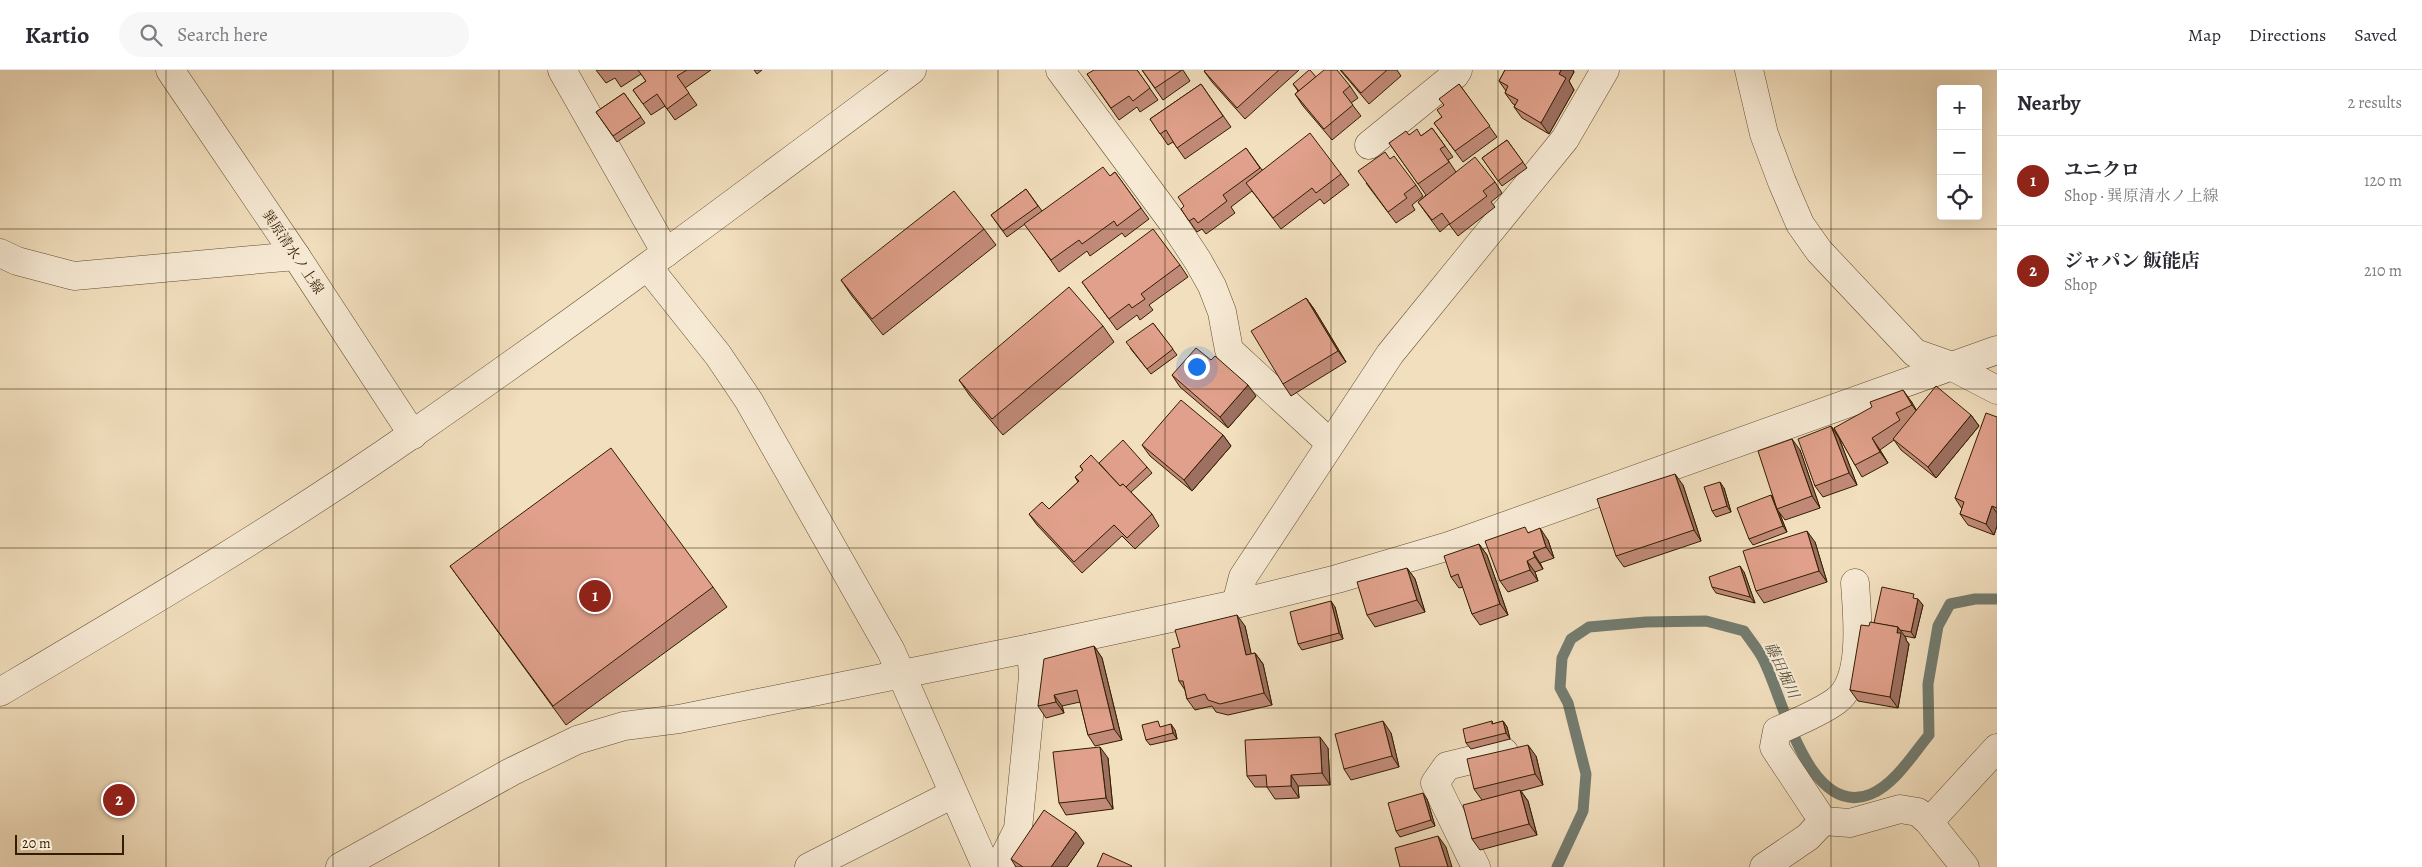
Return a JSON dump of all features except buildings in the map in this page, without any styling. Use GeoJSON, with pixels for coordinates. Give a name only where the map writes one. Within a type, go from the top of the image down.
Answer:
{"type":"FeatureCollection","features":[{"type":"Feature","properties":{"kind":"street","name":"巽原清水ノ上線"},"geometry":{"type":"LineString","coordinates":[[170,70],[296,256],[413,435]]}},
{"type":"Feature","properties":{"kind":"street"},"geometry":{"type":"LineString","coordinates":[[562,70],[657,260],[749,401],[902,672],[953,794],[984,862],[990,867]]}},
{"type":"Feature","properties":{"kind":"street"},"geometry":{"type":"LineString","coordinates":[[0,692],[197,576],[413,435],[657,260],[912,70]]}},
{"type":"Feature","properties":{"kind":"street"},"geometry":{"type":"LineString","coordinates":[[1060,70],[1171,220],[1198,261],[1212,286],[1222,312],[1229,350],[1330,443]]}},
{"type":"Feature","properties":{"kind":"street"},"geometry":{"type":"LineString","coordinates":[[1369,146],[1455,75],[1458,70]]}},
{"type":"Feature","properties":{"kind":"street"},"geometry":{"type":"LineString","coordinates":[[1236,604],[1244,576],[1390,354],[1565,139],[1605,70]]}},
{"type":"Feature","properties":{"kind":"street"},"geometry":{"type":"LineString","coordinates":[[1749,70],[1764,134],[1800,224],[1818,251],[1915,353],[1949,365],[1997,390]]}},
{"type":"Feature","properties":{"kind":"street"},"geometry":{"type":"LineString","coordinates":[[0,253],[16,260],[74,276],[296,256]]}},
{"type":"Feature","properties":{"kind":"street"},"geometry":{"type":"LineString","coordinates":[[340,867],[511,772],[577,740],[624,726],[679,719],[902,672],[1031,648],[1236,604],[1337,579],[1449,546],[1722,450],[1949,365],[1997,350]]}},
{"type":"Feature","properties":{"kind":"street"},"geometry":{"type":"LineString","coordinates":[[1824,821],[1774,747],[1777,731],[1836,701],[1848,688],[1853,674],[1857,633],[1855,583]]}},
{"type":"Feature","properties":{"kind":"street"},"geometry":{"type":"LineString","coordinates":[[999,867],[1018,829],[1033,676],[1031,648]]}},
{"type":"Feature","properties":{"kind":"street"},"geometry":{"type":"LineString","coordinates":[[1476,867],[1435,783],[1447,766],[1525,747]]}},
{"type":"Feature","properties":{"kind":"street"},"geometry":{"type":"LineString","coordinates":[[1929,822],[1997,748]]}},
{"type":"Feature","properties":{"kind":"street"},"geometry":{"type":"LineString","coordinates":[[809,867],[953,794]]}},
{"type":"Feature","properties":{"kind":"street"},"geometry":{"type":"LineString","coordinates":[[1764,867],[1808,837],[1824,821],[1850,823],[1900,809],[1918,812],[1929,822],[1965,867]]}},
{"type":"Feature","properties":{"kind":"waterway","name":"藤田堀川"},"geometry":{"type":"LineString","coordinates":[[1557,867],[1583,811],[1586,774],[1568,703],[1560,688],[1562,658],[1571,639],[1589,627],[1646,622],[1706,621],[1744,631],[1763,659],[1789,725],[1814,773],[1830,789],[1849,797],[1871,794],[1888,783],[1903,768],[1929,735],[1928,684],[1938,626],[1950,604],[1975,599],[1997,599]]}},
{"type":"Feature","properties":{"kind":"place","name":"ユニクロ"},"geometry":{"type":"Point","coordinates":[595,596]}},
{"type":"Feature","properties":{"kind":"place","name":"ジャパン 飯能店"},"geometry":{"type":"Point","coordinates":[119,800]}}]}
